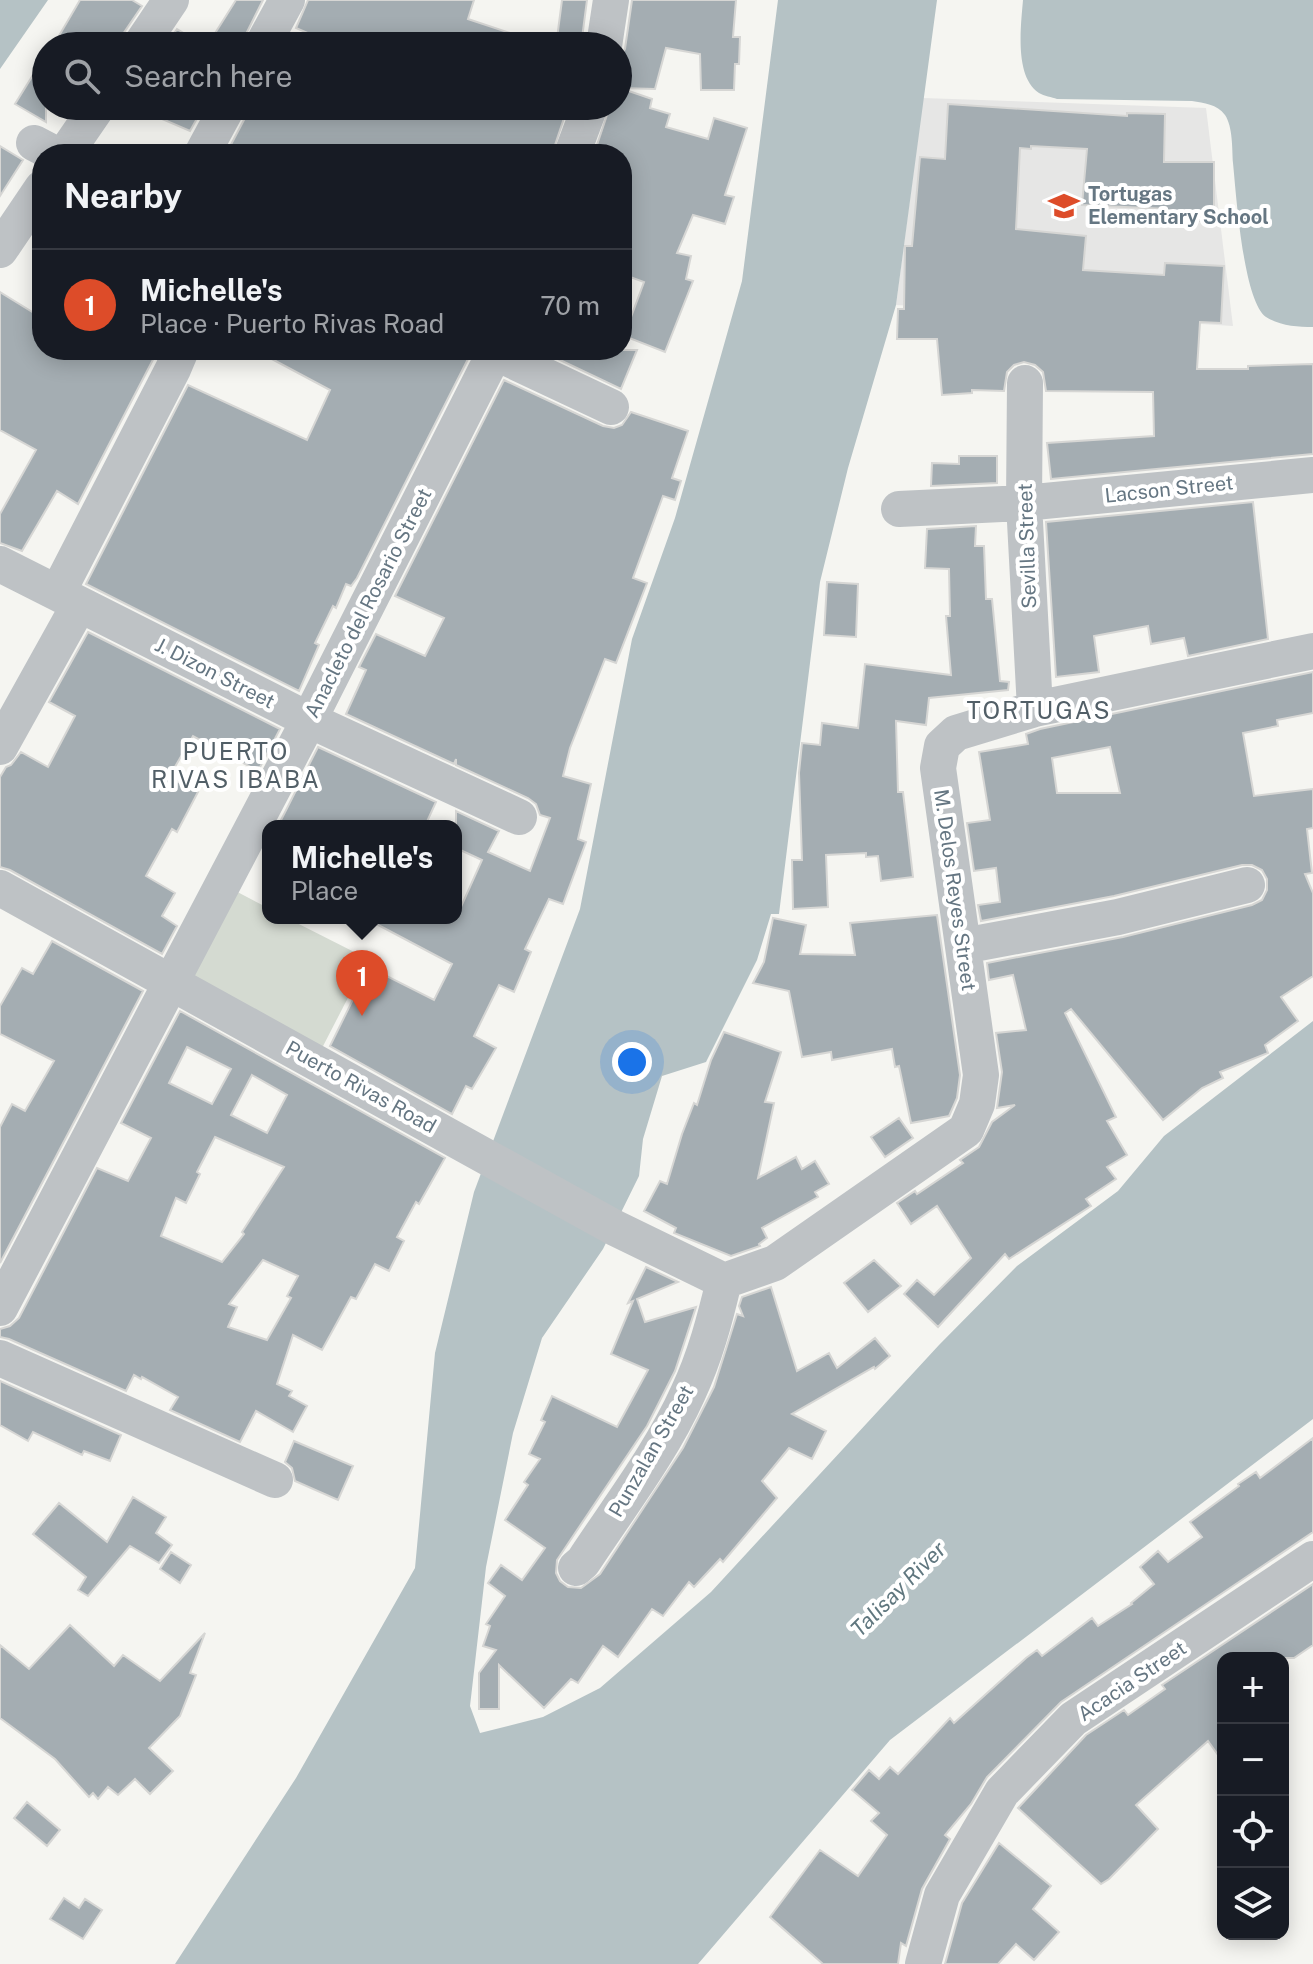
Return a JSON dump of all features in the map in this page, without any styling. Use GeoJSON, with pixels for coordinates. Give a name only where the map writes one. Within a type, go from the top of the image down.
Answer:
{"type":"FeatureCollection","features":[{"type":"Feature","properties":{"kind":"street"},"geometry":{"type":"LineString","coordinates":[[149,32],[171,0]]}},
{"type":"Feature","properties":{"kind":"street"},"geometry":{"type":"LineString","coordinates":[[270,32],[287,0]]}},
{"type":"Feature","properties":{"kind":"street"},"geometry":{"type":"LineString","coordinates":[[606,32],[611,0]]}},
{"type":"Feature","properties":{"kind":"street"},"geometry":{"type":"LineString","coordinates":[[57,144],[83,120]]}},
{"type":"Feature","properties":{"kind":"street"},"geometry":{"type":"LineString","coordinates":[[207,144],[220,120]]}},
{"type":"Feature","properties":{"kind":"street"},"geometry":{"type":"LineString","coordinates":[[576,144],[585,120]]}},
{"type":"Feature","properties":{"kind":"street"},"geometry":{"type":"LineString","coordinates":[[0,250],[32,203]]}},
{"type":"Feature","properties":{"kind":"street"},"geometry":{"type":"LineString","coordinates":[[0,747],[177,360]]}},
{"type":"Feature","properties":{"kind":"street","name":"Anacleto del Rosario Street"},"geometry":{"type":"LineString","coordinates":[[0,1308],[309,720],[489,360]]}},
{"type":"Feature","properties":{"kind":"street"},"geometry":{"type":"LineString","coordinates":[[513,360],[611,407]]}},
{"type":"Feature","properties":{"kind":"street","name":"Sevilla Street"},"geometry":{"type":"LineString","coordinates":[[1025,383],[1024,503],[1035,709]]}},
{"type":"Feature","properties":{"kind":"street","name":"Lacson Street"},"geometry":{"type":"LineString","coordinates":[[899,509],[1024,503],[1313,475]]}},
{"type":"Feature","properties":{"kind":"street","name":"J. Dizon Street"},"geometry":{"type":"LineString","coordinates":[[0,564],[309,720],[519,817]]}},
{"type":"Feature","properties":{"kind":"street","name":"M. Delos Reyes Street"},"geometry":{"type":"LineString","coordinates":[[724,1281],[775,1263],[966,1130],[977,1104],[981,1075],[938,768],[942,746],[956,733],[1035,709],[1313,651]]}},
{"type":"Feature","properties":{"kind":"street"},"geometry":{"type":"LineString","coordinates":[[963,946],[1118,917],[1247,885]]}},
{"type":"Feature","properties":{"kind":"street","name":"Puerto Rivas Road"},"geometry":{"type":"LineString","coordinates":[[0,888],[615,1228],[724,1281]]}},
{"type":"Feature","properties":{"kind":"street","name":"Punzalan Street"},"geometry":{"type":"LineString","coordinates":[[576,1568],[649,1462],[688,1394],[712,1331],[724,1281]]}},
{"type":"Feature","properties":{"kind":"street"},"geometry":{"type":"LineString","coordinates":[[0,1358],[275,1480]]}},
{"type":"Feature","properties":{"kind":"street","name":"Acacia Street"},"geometry":{"type":"LineString","coordinates":[[923,1964],[942,1895],[1002,1792],[1073,1719],[1313,1559]]}},
{"type":"Feature","properties":{"kind":"shaded area","name":"Tortugas Elementary School"},"geometry":{"type":"Polygon","coordinates":[[[923,98],[1206,108],[1233,326],[896,305],[923,98]]]}},
{"type":"Feature","properties":{"kind":"shaded area"},"geometry":{"type":"Polygon","coordinates":[[[226,886],[262,905],[262,924],[299,924],[368,959],[321,1050],[179,976],[226,886]]]}},
{"type":"Feature","properties":{"kind":"water"},"geometry":{"type":"Polygon","coordinates":[[[0,0],[48,0],[0,69],[0,0]]]}},
{"type":"Feature","properties":{"kind":"water","name":"Talisay River"},"geometry":{"type":"Polygon","coordinates":[[[778,0],[937,0],[896,305],[848,468],[820,582],[779,914],[771,914],[757,960],[706,1062],[662,1076],[643,1139],[639,1176],[603,1249],[542,1338],[513,1433],[486,1567],[470,1706],[480,1733],[543,1717],[600,1688],[711,1592],[939,1345],[1017,1266],[1118,1191],[1164,1136],[1313,1021],[1313,1419],[890,1740],[698,1964],[175,1964],[296,1778],[415,1568],[435,1353],[474,1192],[580,909],[632,639],[675,518],[742,281],[778,0]]]}},
{"type":"Feature","properties":{"kind":"water"},"geometry":{"type":"Polygon","coordinates":[[[1023,0],[1313,0],[1313,327],[1277,322],[1266,317],[1258,307],[1242,245],[1231,132],[1222,111],[1192,101],[1057,99],[1039,93],[1031,85],[1022,63],[1023,0]]]}},
{"type":"Feature","properties":{"kind":"building"},"geometry":{"type":"Polygon","coordinates":[[[80,0],[132,0],[142,6],[124,32],[61,32],[80,0]]]}},
{"type":"Feature","properties":{"kind":"building"},"geometry":{"type":"Polygon","coordinates":[[[236,0],[263,0],[247,32],[216,32],[236,0]]]}},
{"type":"Feature","properties":{"kind":"building"},"geometry":{"type":"Polygon","coordinates":[[[308,0],[474,0],[468,19],[507,32],[305,32],[296,28],[308,0]]]}},
{"type":"Feature","properties":{"kind":"building"},"geometry":{"type":"Polygon","coordinates":[[[562,0],[587,0],[583,32],[558,32],[562,0]]]}},
{"type":"Feature","properties":{"kind":"building"},"geometry":{"type":"Polygon","coordinates":[[[632,0],[736,0],[733,37],[740,37],[734,90],[701,90],[700,54],[666,48],[655,89],[632,88],[632,32],[627,32],[632,0]]]}},
{"type":"Feature","properties":{"kind":"building"},"geometry":{"type":"Polygon","coordinates":[[[32,77],[32,114],[15,104],[32,77]]]}},
{"type":"Feature","properties":{"kind":"building"},"geometry":{"type":"Polygon","coordinates":[[[632,92],[652,99],[650,108],[670,114],[666,127],[708,139],[714,118],[747,128],[725,195],[734,197],[725,224],[693,215],[677,253],[691,256],[686,279],[693,281],[665,352],[632,339],[632,314],[644,282],[632,278],[632,144],[597,144],[605,120],[632,120],[632,92]]]}},
{"type":"Feature","properties":{"kind":"building"},"geometry":{"type":"Polygon","coordinates":[[[948,104],[1127,116],[1127,113],[1165,114],[1164,162],[1214,162],[1214,221],[1167,221],[1167,209],[1082,205],[1087,149],[1031,146],[1031,149],[1020,148],[1016,229],[1086,236],[1083,270],[1164,275],[1165,263],[1224,266],[1221,323],[1200,322],[1197,369],[1313,364],[1313,454],[1051,479],[1047,443],[1154,436],[1153,392],[1046,391],[1043,372],[1035,365],[1024,362],[1014,365],[1007,372],[1004,391],[972,390],[972,393],[942,395],[937,339],[897,339],[898,309],[904,309],[905,246],[912,246],[920,157],[945,159],[948,104]]]}},
{"type":"Feature","properties":{"kind":"building"},"geometry":{"type":"Polygon","coordinates":[[[164,120],[196,120],[190,131],[164,120]]]}},
{"type":"Feature","properties":{"kind":"building"},"geometry":{"type":"Polygon","coordinates":[[[244,120],[563,120],[555,144],[231,144],[244,120]]]}},
{"type":"Feature","properties":{"kind":"building"},"geometry":{"type":"Polygon","coordinates":[[[0,146],[23,160],[0,196],[0,146]]]}},
{"type":"Feature","properties":{"kind":"building"},"geometry":{"type":"Polygon","coordinates":[[[0,292],[32,312],[32,360],[153,360],[78,504],[57,491],[22,551],[0,543],[0,514],[36,450],[0,430],[0,292]]]}},
{"type":"Feature","properties":{"kind":"building"},"geometry":{"type":"Polygon","coordinates":[[[632,350],[637,350],[621,389],[560,360],[632,360],[632,350]]]}},
{"type":"Feature","properties":{"kind":"building"},"geometry":{"type":"Polygon","coordinates":[[[274,360],[467,360],[357,578],[351,586],[346,584],[336,608],[333,606],[315,643],[319,645],[299,691],[86,584],[188,385],[307,440],[330,390],[274,360]]]}},
{"type":"Feature","properties":{"kind":"building"},"geometry":{"type":"Polygon","coordinates":[[[504,380],[603,426],[614,428],[622,425],[631,412],[688,431],[672,478],[681,481],[675,500],[663,496],[633,578],[647,583],[616,663],[605,659],[570,748],[563,776],[591,784],[578,839],[586,842],[563,904],[549,899],[525,949],[531,952],[514,992],[499,985],[474,1036],[496,1048],[472,1089],[466,1086],[452,1114],[330,1046],[369,967],[434,1000],[452,964],[376,924],[462,924],[462,905],[482,860],[462,851],[462,820],[456,820],[456,811],[499,831],[488,852],[530,871],[550,818],[540,815],[536,804],[528,798],[456,765],[456,759],[454,764],[346,714],[366,670],[359,667],[376,634],[425,656],[444,618],[395,596],[504,380]]]}},
{"type":"Feature","properties":{"kind":"building"},"geometry":{"type":"Polygon","coordinates":[[[959,456],[997,456],[997,483],[931,486],[932,463],[959,464],[959,456]]]}},
{"type":"Feature","properties":{"kind":"building"},"geometry":{"type":"Polygon","coordinates":[[[1253,502],[1268,639],[1188,656],[1184,638],[1151,644],[1148,626],[1094,636],[1099,672],[1056,677],[1046,522],[1253,502]]]}},
{"type":"Feature","properties":{"kind":"building"},"geometry":{"type":"Polygon","coordinates":[[[976,526],[975,546],[984,546],[986,599],[992,599],[1000,681],[1009,682],[1008,690],[929,698],[926,725],[896,721],[898,792],[903,792],[913,877],[881,881],[878,856],[866,857],[866,853],[826,855],[828,907],[793,909],[792,860],[802,860],[799,773],[802,743],[820,745],[822,723],[858,728],[865,664],[951,675],[946,616],[950,616],[949,569],[925,568],[927,529],[976,526]]]}},
{"type":"Feature","properties":{"kind":"building"},"geometry":{"type":"Polygon","coordinates":[[[827,582],[858,584],[856,637],[824,635],[827,582]]]}},
{"type":"Feature","properties":{"kind":"building"},"geometry":{"type":"Polygon","coordinates":[[[88,632],[280,729],[258,771],[193,736],[169,777],[198,792],[177,832],[172,829],[146,876],[175,893],[162,916],[177,926],[162,954],[0,867],[0,777],[21,752],[48,767],[75,716],[49,702],[88,632]]]}},
{"type":"Feature","properties":{"kind":"building"},"geometry":{"type":"Polygon","coordinates":[[[1313,672],[1313,713],[1277,720],[1278,726],[1243,733],[1254,796],[1313,789],[1313,828],[1307,829],[1312,873],[1305,874],[1313,893],[1313,976],[1281,997],[1298,1021],[1265,1045],[1268,1053],[1220,1072],[1223,1078],[1202,1088],[1163,1120],[1071,1009],[1065,1013],[1116,1117],[1107,1121],[1127,1155],[1107,1167],[1116,1179],[1086,1199],[1091,1206],[1009,1259],[1005,1254],[938,1327],[904,1294],[917,1280],[934,1295],[971,1258],[937,1206],[911,1224],[897,1203],[915,1191],[917,1194],[963,1163],[960,1160],[979,1147],[992,1122],[1015,1105],[997,1108],[1002,1072],[996,1033],[1026,1030],[1013,975],[989,980],[987,963],[1123,937],[1252,905],[1262,900],[1267,890],[1267,879],[1262,870],[1252,865],[1242,865],[1114,896],[981,921],[978,905],[1000,902],[996,868],[974,871],[967,823],[990,820],[979,752],[1028,744],[1026,734],[1313,672]],[[1110,747],[1052,758],[1057,793],[1120,793],[1110,747]]]}},
{"type":"Feature","properties":{"kind":"building"},"geometry":{"type":"Polygon","coordinates":[[[318,747],[436,802],[428,820],[281,820],[318,747]]]}},
{"type":"Feature","properties":{"kind":"building"},"geometry":{"type":"Polygon","coordinates":[[[937,915],[960,1075],[957,1098],[949,1116],[911,1123],[899,1066],[895,1067],[892,1049],[832,1060],[831,1052],[802,1057],[789,991],[753,983],[764,962],[773,918],[806,925],[800,954],[855,955],[850,923],[937,915]]]}},
{"type":"Feature","properties":{"kind":"building"},"geometry":{"type":"Polygon","coordinates":[[[52,941],[143,991],[0,1263],[0,1127],[12,1104],[25,1111],[54,1061],[0,1034],[0,1006],[22,968],[33,974],[52,941]]]}},
{"type":"Feature","properties":{"kind":"building"},"geometry":{"type":"Polygon","coordinates":[[[180,1011],[445,1158],[397,1237],[404,1241],[389,1271],[375,1264],[356,1299],[351,1297],[322,1350],[293,1335],[277,1384],[292,1391],[289,1396],[307,1406],[293,1432],[256,1411],[240,1442],[170,1410],[178,1397],[142,1377],[134,1375],[126,1391],[0,1337],[0,1329],[10,1326],[19,1318],[97,1168],[128,1181],[151,1138],[121,1123],[180,1011]],[[187,1047],[169,1083],[212,1104],[231,1069],[187,1047]],[[252,1075],[231,1115],[267,1133],[287,1095],[252,1075]],[[215,1137],[197,1172],[200,1174],[186,1203],[176,1198],[161,1236],[222,1262],[244,1234],[242,1232],[284,1167],[215,1137]],[[263,1260],[229,1304],[237,1307],[228,1327],[267,1340],[291,1298],[287,1296],[298,1276],[263,1260]]]}},
{"type":"Feature","properties":{"kind":"building"},"geometry":{"type":"Polygon","coordinates":[[[724,1032],[781,1052],[765,1102],[774,1103],[758,1178],[796,1157],[802,1169],[815,1161],[829,1184],[815,1192],[818,1197],[762,1228],[767,1238],[760,1246],[731,1256],[674,1233],[676,1228],[644,1211],[660,1181],[667,1184],[682,1134],[694,1103],[697,1105],[711,1060],[724,1032]]]}},
{"type":"Feature","properties":{"kind":"building"},"geometry":{"type":"Polygon","coordinates":[[[899,1118],[913,1138],[885,1157],[871,1137],[899,1118]]]}},
{"type":"Feature","properties":{"kind":"building"},"geometry":{"type":"Polygon","coordinates":[[[874,1260],[901,1286],[868,1312],[844,1283],[874,1260]]]}},
{"type":"Feature","properties":{"kind":"building"},"geometry":{"type":"Polygon","coordinates":[[[646,1267],[678,1282],[637,1299],[645,1322],[696,1307],[675,1371],[647,1426],[557,1560],[556,1573],[568,1587],[581,1588],[600,1574],[683,1448],[714,1387],[737,1314],[743,1316],[739,1306],[742,1297],[771,1287],[797,1371],[829,1353],[837,1368],[875,1338],[890,1356],[875,1369],[792,1414],[826,1431],[812,1459],[789,1448],[762,1481],[777,1498],[723,1562],[720,1559],[694,1587],[689,1582],[663,1616],[652,1609],[618,1657],[603,1646],[578,1683],[571,1679],[544,1708],[499,1665],[499,1709],[479,1709],[479,1673],[496,1650],[483,1646],[490,1626],[486,1624],[505,1596],[488,1583],[501,1565],[522,1580],[545,1548],[505,1520],[528,1485],[524,1482],[540,1459],[529,1454],[545,1422],[541,1420],[552,1396],[617,1427],[648,1370],[611,1354],[633,1301],[628,1303],[646,1267]]]}},
{"type":"Feature","properties":{"kind":"building"},"geometry":{"type":"Polygon","coordinates":[[[0,1381],[121,1435],[110,1461],[84,1451],[82,1455],[33,1432],[28,1441],[0,1425],[0,1381]]]}},
{"type":"Feature","properties":{"kind":"building"},"geometry":{"type":"Polygon","coordinates":[[[1313,1438],[1313,1532],[1061,1702],[987,1777],[971,1804],[945,1835],[950,1839],[922,1889],[906,1946],[901,1943],[898,1964],[823,1964],[770,1917],[820,1850],[858,1876],[887,1835],[871,1821],[879,1813],[852,1790],[869,1770],[879,1779],[890,1767],[898,1774],[950,1718],[954,1723],[1037,1650],[1042,1656],[1092,1618],[1098,1626],[1132,1604],[1154,1584],[1140,1567],[1158,1551],[1168,1562],[1202,1537],[1190,1522],[1238,1484],[1256,1472],[1260,1478],[1313,1438]]]}},
{"type":"Feature","properties":{"kind":"building"},"geometry":{"type":"Polygon","coordinates":[[[294,1441],[353,1466],[338,1500],[295,1481],[292,1468],[285,1462],[294,1441]]]}},
{"type":"Feature","properties":{"kind":"building"},"geometry":{"type":"Polygon","coordinates":[[[133,1497],[166,1517],[156,1533],[172,1545],[159,1563],[130,1546],[88,1596],[78,1590],[86,1577],[33,1534],[59,1503],[107,1542],[133,1497]]]}},
{"type":"Feature","properties":{"kind":"building"},"geometry":{"type":"Polygon","coordinates":[[[171,1552],[191,1565],[180,1583],[160,1569],[171,1552]]]}},
{"type":"Feature","properties":{"kind":"building"},"geometry":{"type":"Polygon","coordinates":[[[1313,1584],[1313,1645],[1294,1658],[1289,1658],[1289,1652],[1217,1652],[1217,1754],[1208,1741],[1136,1805],[1158,1829],[1101,1884],[1018,1808],[1086,1735],[1124,1710],[1128,1715],[1165,1689],[1162,1685],[1313,1584]]]}},
{"type":"Feature","properties":{"kind":"building"},"geometry":{"type":"Polygon","coordinates":[[[70,1625],[114,1666],[123,1655],[160,1681],[205,1633],[190,1673],[196,1675],[180,1716],[149,1748],[173,1771],[150,1794],[135,1779],[118,1795],[108,1787],[98,1799],[93,1793],[89,1797],[55,1759],[0,1718],[0,1645],[29,1669],[70,1625]]]}},
{"type":"Feature","properties":{"kind":"building"},"geometry":{"type":"Polygon","coordinates":[[[27,1802],[60,1830],[47,1846],[14,1818],[27,1802]]]}},
{"type":"Feature","properties":{"kind":"building"},"geometry":{"type":"Polygon","coordinates":[[[999,1843],[1051,1886],[1033,1909],[1059,1932],[1034,1960],[1016,1944],[998,1964],[945,1964],[962,1903],[999,1843]]]}},
{"type":"Feature","properties":{"kind":"building"},"geometry":{"type":"Polygon","coordinates":[[[64,1898],[79,1908],[85,1899],[102,1910],[83,1939],[50,1919],[64,1898]]]}},
{"type":"Feature","properties":{"kind":"place","name":"Tortugas Elementary School"},"geometry":{"type":"Point","coordinates":[1064,206]}},
{"type":"Feature","properties":{"kind":"place","name":"Michelle's"},"geometry":{"type":"Point","coordinates":[362,1016]}},
{"type":"Feature","properties":{"kind":"district","name":"TORTUGAS"},"geometry":{"type":"Point","coordinates":[1039,710]}},
{"type":"Feature","properties":{"kind":"district","name":"PUERTO RIVAS IBABA"},"geometry":{"type":"Point","coordinates":[236,765]}}]}
